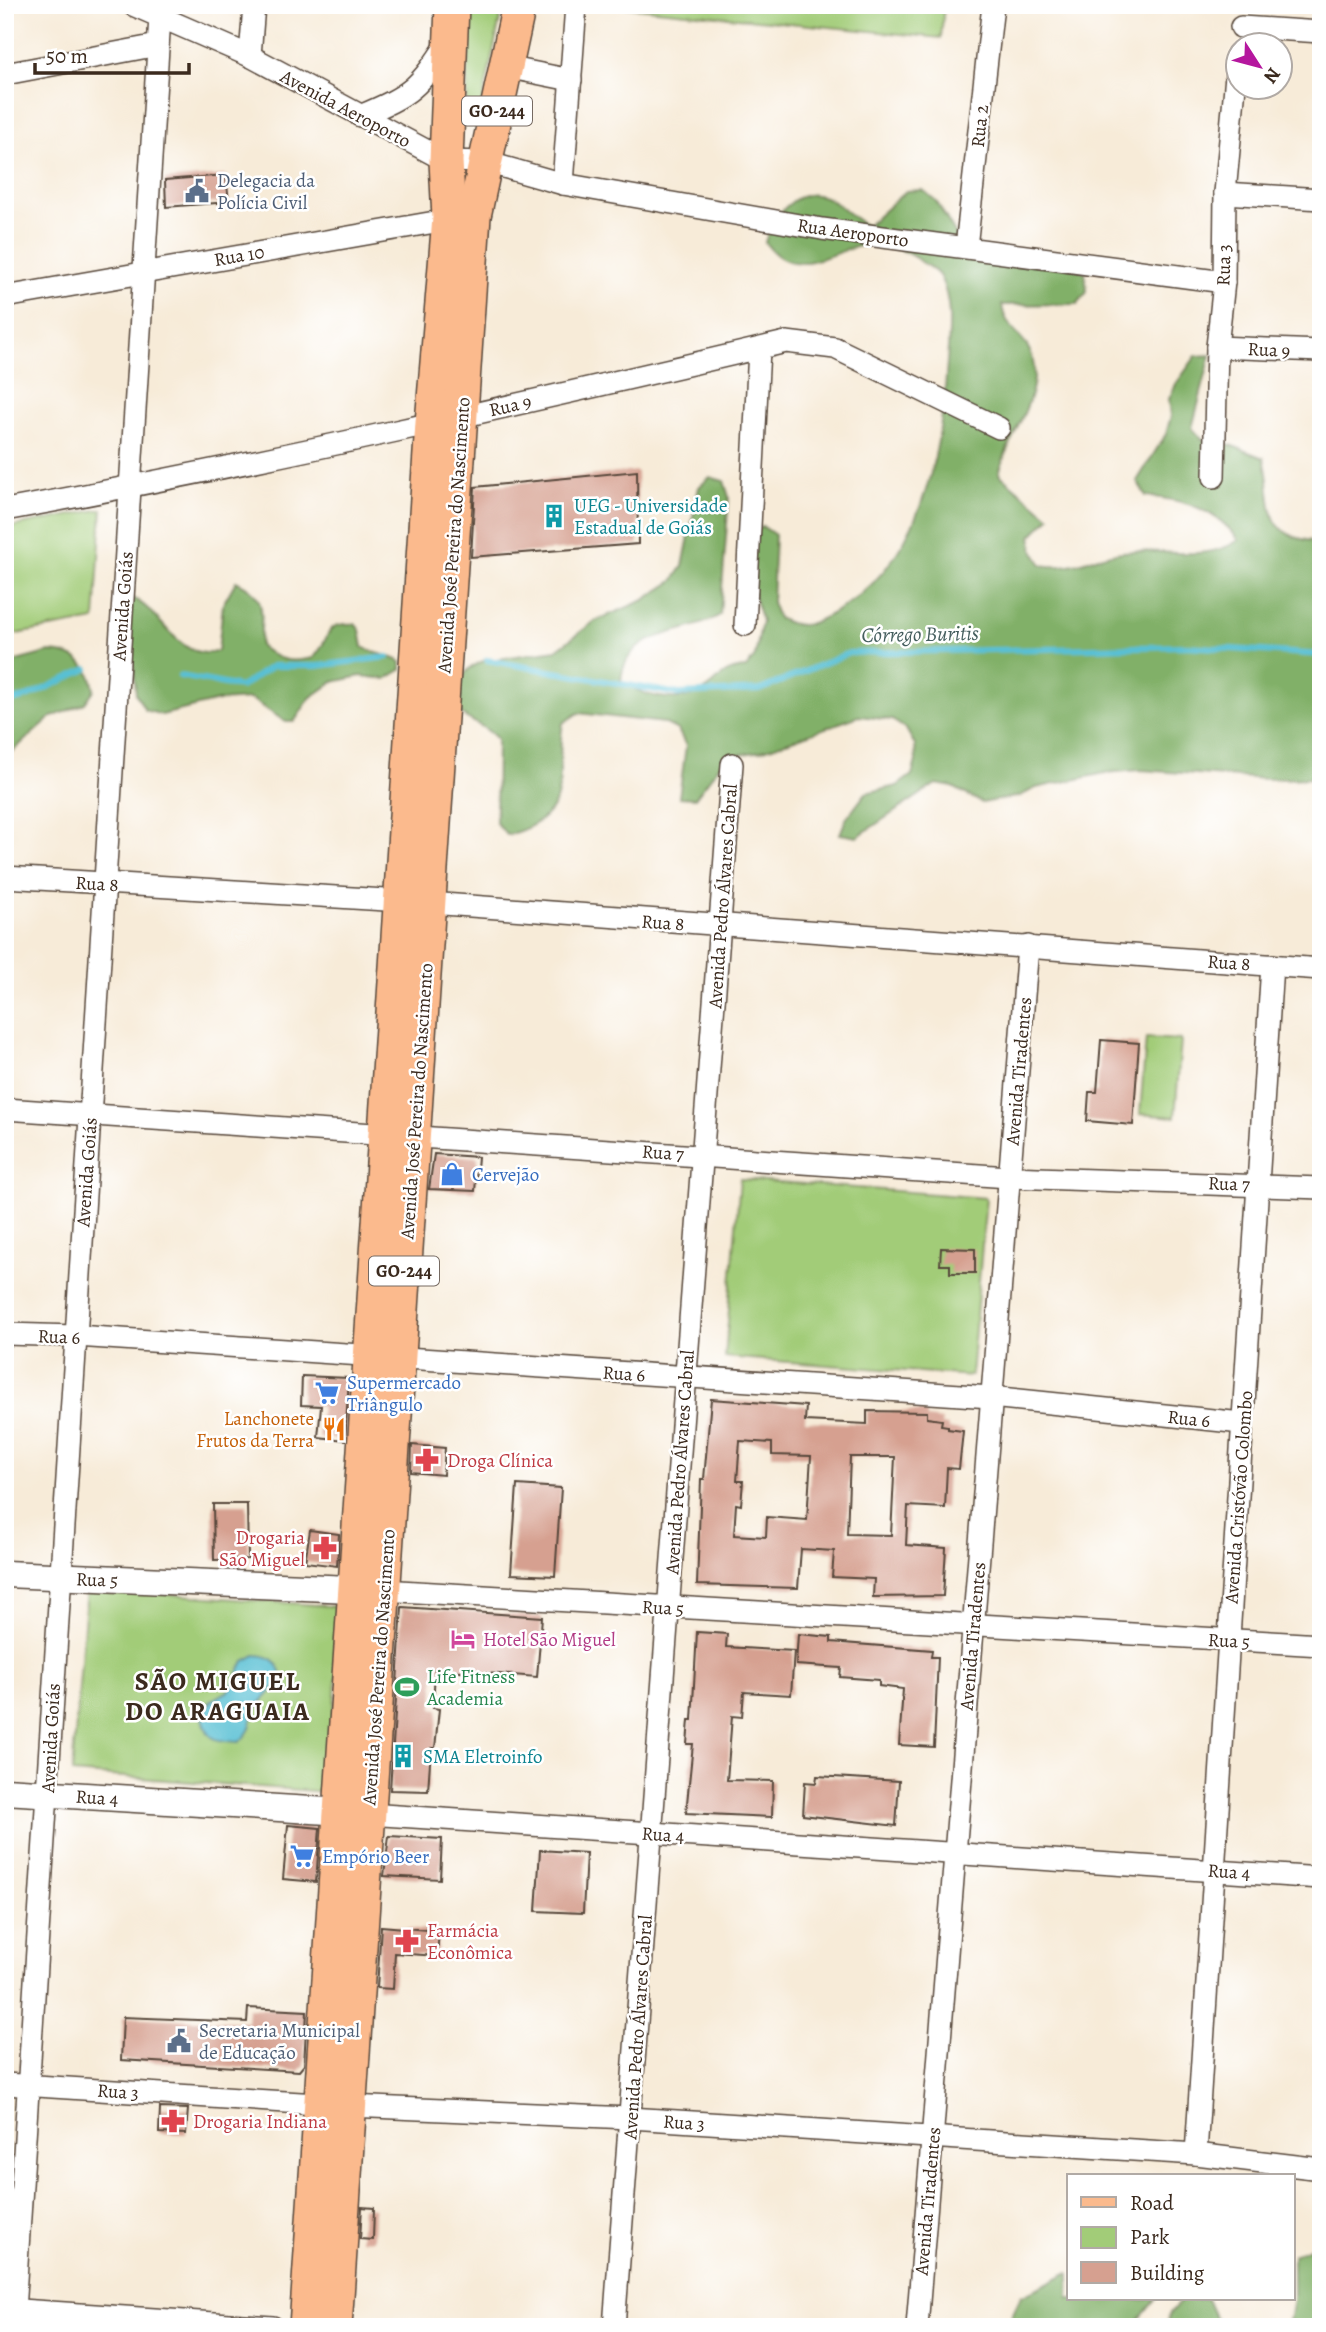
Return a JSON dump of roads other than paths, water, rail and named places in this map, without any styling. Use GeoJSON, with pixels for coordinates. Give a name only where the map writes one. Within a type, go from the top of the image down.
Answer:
{"type":"FeatureCollection","features":[{"type":"Feature","properties":{"kind":"main road","name":"Avenida José Pereira do Nascimento"},"geometry":{"type":"LineString","coordinates":[[461,217],[486,162],[519,5]]}},
{"type":"Feature","properties":{"kind":"main road","name":"Avenida José Pereira do Nascimento"},"geometry":{"type":"LineString","coordinates":[[306,2327],[335,2105],[461,217],[446,161],[452,20]]}},
{"type":"Feature","properties":{"kind":"main road","name":"Avenida José Pereira do Nascimento"},"geometry":{"type":"LineString","coordinates":[[335,2105],[335,2327]]}},
{"type":"Feature","properties":{"kind":"street","name":"Avenida Aeroporto"},"geometry":{"type":"LineString","coordinates":[[133,5],[250,56],[446,161],[486,162]]}},
{"type":"Feature","properties":{"kind":"street"},"geometry":{"type":"LineString","coordinates":[[250,56],[254,5]]}},
{"type":"Feature","properties":{"kind":"street"},"geometry":{"type":"LineString","coordinates":[[563,184],[576,5]]}},
{"type":"Feature","properties":{"kind":"street","name":"Rua 2"},"geometry":{"type":"LineString","coordinates":[[966,247],[993,5]]}},
{"type":"Feature","properties":{"kind":"street","name":"Avenida Goiás"},"geometry":{"type":"LineString","coordinates":[[10,2315],[47,1794],[58,1577],[76,1336],[160,17]]}},
{"type":"Feature","properties":{"kind":"street"},"geometry":{"type":"LineString","coordinates":[[360,116],[398,99],[423,82],[452,20]]}},
{"type":"Feature","properties":{"kind":"street"},"geometry":{"type":"LineString","coordinates":[[1241,26],[1321,32]]}},
{"type":"Feature","properties":{"kind":"street"},"geometry":{"type":"LineString","coordinates":[[5,74],[158,45]]}},
{"type":"Feature","properties":{"kind":"street"},"geometry":{"type":"LineString","coordinates":[[506,67],[571,80]]}},
{"type":"Feature","properties":{"kind":"street","name":"Rua 3"},"geometry":{"type":"LineString","coordinates":[[1214,477],[1217,346],[1224,282],[1225,192],[1233,102]]}},
{"type":"Feature","properties":{"kind":"street","name":"Rua Aeroporto"},"geometry":{"type":"LineString","coordinates":[[486,162],[563,184],[822,229],[1224,282]]}},
{"type":"Feature","properties":{"kind":"street"},"geometry":{"type":"LineString","coordinates":[[1225,192],[1321,199]]}},
{"type":"Feature","properties":{"kind":"street","name":"Rua 10"},"geometry":{"type":"LineString","coordinates":[[5,297],[461,217]]}},
{"type":"Feature","properties":{"kind":"street","name":"Rua 9"},"geometry":{"type":"LineString","coordinates":[[5,510],[130,487],[786,342],[835,348],[999,428]]}},
{"type":"Feature","properties":{"kind":"street","name":"Rua 9"},"geometry":{"type":"LineString","coordinates":[[1217,346],[1321,351]]}},
{"type":"Feature","properties":{"kind":"street"},"geometry":{"type":"LineString","coordinates":[[744,625],[759,349]]}},
{"type":"Feature","properties":{"kind":"street","name":"Avenida Pedro Álvares Cabral"},"geometry":{"type":"LineString","coordinates":[[614,2327],[733,764]]}},
{"type":"Feature","properties":{"kind":"street","name":"Rua 8"},"geometry":{"type":"LineString","coordinates":[[5,877],[415,902],[1321,969]]}},
{"type":"Feature","properties":{"kind":"street","name":"Avenida Tiradentes"},"geometry":{"type":"LineString","coordinates":[[917,2327],[1028,946]]}},
{"type":"Feature","properties":{"kind":"street","name":"Avenida Cristóvão Colombo"},"geometry":{"type":"LineString","coordinates":[[1196,2154],[1272,965]]}},
{"type":"Feature","properties":{"kind":"street","name":"Rua 7"},"geometry":{"type":"LineString","coordinates":[[5,1110],[703,1154],[1009,1177],[1321,1188]]}},
{"type":"Feature","properties":{"kind":"street","name":"Rua 6"},"geometry":{"type":"LineString","coordinates":[[5,1335],[76,1336],[991,1397],[1242,1423]]}},
{"type":"Feature","properties":{"kind":"street","name":"Rua 5"},"geometry":{"type":"LineString","coordinates":[[5,1574],[370,1590],[1321,1645]]}},
{"type":"Feature","properties":{"kind":"street","name":"Rua 4"},"geometry":{"type":"LineString","coordinates":[[5,1791],[1321,1878]]}},
{"type":"Feature","properties":{"kind":"street","name":"Rua 3"},"geometry":{"type":"LineString","coordinates":[[5,2084],[335,2105],[630,2118],[1196,2154],[1321,2169]]}},
{"type":"Feature","properties":{"kind":"street"},"geometry":{"type":"LineString","coordinates":[[10,2315],[272,2327]]}},
{"type":"Feature","properties":{"kind":"water"},"geometry":{"type":"Polygon","coordinates":[[[255,1655],[273,1660],[282,1676],[257,1707],[248,1731],[239,1742],[222,1741],[212,1737],[206,1729],[202,1713],[212,1700],[229,1691],[244,1661],[255,1655]]]}},
{"type":"Feature","properties":{"kind":"waterway","name":"Córrego Buritis"},"geometry":{"type":"LineString","coordinates":[[487,660],[679,694],[760,690],[849,653],[1186,646],[1321,655]]}},
{"type":"Feature","properties":{"kind":"waterway","name":"Córrego Buritis"},"geometry":{"type":"LineString","coordinates":[[180,676],[241,687],[272,666],[317,666],[388,657]]}},
{"type":"Feature","properties":{"kind":"waterway","name":"Córrego Buritis"},"geometry":{"type":"LineString","coordinates":[[5,703],[29,696],[87,669]]}},
{"type":"Feature","properties":{"kind":"place","name":"Delegacia da Polícia Civil"},"geometry":{"type":"Point","coordinates":[197,191]}},
{"type":"Feature","properties":{"kind":"place","name":"UEG - Universidade Estadual de Goiás"},"geometry":{"type":"Point","coordinates":[554,516]}},
{"type":"Feature","properties":{"kind":"place","name":"Cervejão"},"geometry":{"type":"Point","coordinates":[452,1174]}},
{"type":"Feature","properties":{"kind":"place","name":"Supermercado Triângulo"},"geometry":{"type":"Point","coordinates":[327,1393]}},
{"type":"Feature","properties":{"kind":"place","name":"Lanchonete Frutos da Terra"},"geometry":{"type":"Point","coordinates":[334,1429]}},
{"type":"Feature","properties":{"kind":"place","name":"Droga Clínica"},"geometry":{"type":"Point","coordinates":[427,1460]}},
{"type":"Feature","properties":{"kind":"place","name":"Drogaria São Miguel"},"geometry":{"type":"Point","coordinates":[325,1548]}},
{"type":"Feature","properties":{"kind":"place","name":"Hotel São Miguel"},"geometry":{"type":"Point","coordinates":[463,1639]}},
{"type":"Feature","properties":{"kind":"place","name":"Life Fitness Academia"},"geometry":{"type":"Point","coordinates":[407,1687]}},
{"type":"Feature","properties":{"kind":"place","name":"SMA Eletroinfo"},"geometry":{"type":"Point","coordinates":[403,1756]}},
{"type":"Feature","properties":{"kind":"place","name":"Empório Beer"},"geometry":{"type":"Point","coordinates":[302,1856]}},
{"type":"Feature","properties":{"kind":"place","name":"Farmácia Econômica"},"geometry":{"type":"Point","coordinates":[407,1941]}},
{"type":"Feature","properties":{"kind":"place","name":"Secretaria Municipal de Educação"},"geometry":{"type":"Point","coordinates":[179,2041]}},
{"type":"Feature","properties":{"kind":"place","name":"Drogaria Indiana"},"geometry":{"type":"Point","coordinates":[173,2121]}},
{"type":"Feature","properties":{"kind":"district","name":"SÃO MIGUEL DO ARAGUAIA"},"geometry":{"type":"Point","coordinates":[218,1696]}}]}
